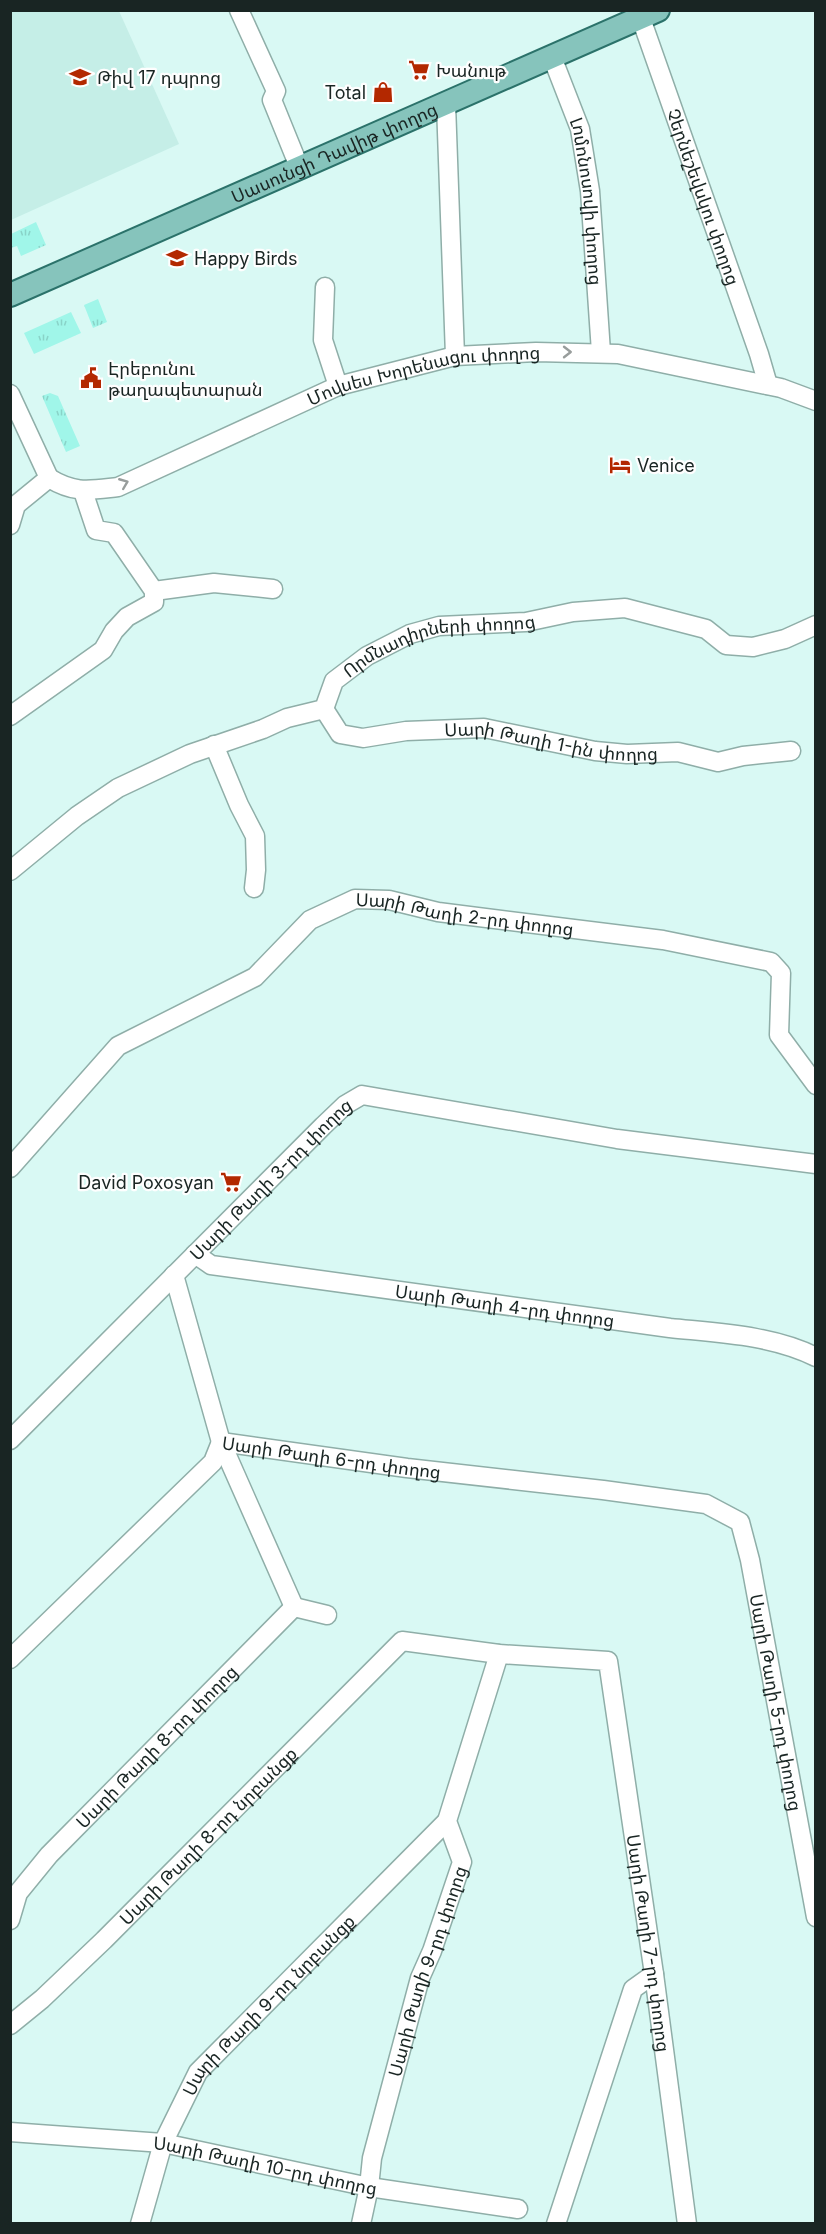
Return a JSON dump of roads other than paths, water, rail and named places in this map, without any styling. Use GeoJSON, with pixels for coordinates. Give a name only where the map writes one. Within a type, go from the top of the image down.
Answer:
{"type":"FeatureCollection","features":[{"type":"Feature","properties":{"kind":"main road","name":"Սասունցի Դավիթ փողոց"},"geometry":{"type":"LineString","coordinates":[[10,295],[300,169],[646,13]]}},
{"type":"Feature","properties":{"kind":"street"},"geometry":{"type":"LineString","coordinates":[[239,10],[276,91],[272,100],[300,169]]}},
{"type":"Feature","properties":{"kind":"street","name":"Չերնեշեվսկու փողոց"},"geometry":{"type":"LineString","coordinates":[[646,13],[768,385]]}},
{"type":"Feature","properties":{"kind":"street","name":"Լոմոնոսովի փողոց"},"geometry":{"type":"LineString","coordinates":[[552,57],[580,129],[590,191],[601,352]]}},
{"type":"Feature","properties":{"kind":"street"},"geometry":{"type":"LineString","coordinates":[[446,104],[455,356]]}},
{"type":"Feature","properties":{"kind":"street"},"geometry":{"type":"LineString","coordinates":[[325,287],[323,340],[338,386]]}},
{"type":"Feature","properties":{"kind":"street","name":"Մովսես Խորենացու փողոց"},"geometry":{"type":"LineString","coordinates":[[49,478],[63,487],[83,491],[118,486],[338,386],[455,356],[601,352],[640,357],[768,385],[816,401]]}},
{"type":"Feature","properties":{"kind":"street"},"geometry":{"type":"LineString","coordinates":[[10,394],[49,478],[16,505],[10,525]]}},
{"type":"Feature","properties":{"kind":"street"},"geometry":{"type":"LineString","coordinates":[[10,716],[104,650],[114,631],[127,617],[154,602],[154,591],[114,533],[96,530],[83,491]]}},
{"type":"Feature","properties":{"kind":"street"},"geometry":{"type":"LineString","coordinates":[[154,591],[214,584],[273,589]]}},
{"type":"Feature","properties":{"kind":"street","name":"Որմնադիրների փողոց"},"geometry":{"type":"LineString","coordinates":[[324,709],[334,681],[367,656],[410,634],[438,626],[526,622],[573,612],[625,608],[706,629],[726,645],[753,647],[785,639],[816,625]]}},
{"type":"Feature","properties":{"kind":"street"},"geometry":{"type":"LineString","coordinates":[[10,871],[77,816],[118,788],[189,754],[263,729],[286,718],[324,709]]}},
{"type":"Feature","properties":{"kind":"street","name":"Սարի Թաղի 1-ին փողոց"},"geometry":{"type":"LineString","coordinates":[[324,709],[340,734],[363,738],[406,731],[484,728],[596,751],[627,754],[678,752],[718,762],[743,756],[791,751]]}},
{"type":"Feature","properties":{"kind":"street"},"geometry":{"type":"LineString","coordinates":[[214,745],[239,805],[255,836],[254,888]]}},
{"type":"Feature","properties":{"kind":"street","name":"Սարի Թաղի 2-րդ փողոց"},"geometry":{"type":"LineString","coordinates":[[10,1168],[118,1046],[255,976],[310,920],[355,899],[389,900],[438,912],[663,940],[771,962],[781,973],[779,1035],[816,1085]]}},
{"type":"Feature","properties":{"kind":"street","name":"Սարի Թաղի 3-րդ փողոց"},"geometry":{"type":"LineString","coordinates":[[10,1440],[323,1126],[345,1105],[363,1095],[617,1139],[816,1164]]}},
{"type":"Feature","properties":{"kind":"street","name":"Սարի Թաղի 4-րդ փողոց"},"geometry":{"type":"LineString","coordinates":[[195,1254],[211,1265],[670,1328],[743,1335],[802,1350],[816,1357]]}},
{"type":"Feature","properties":{"kind":"street"},"geometry":{"type":"LineString","coordinates":[[174,1275],[221,1442],[294,1608],[327,1615]]}},
{"type":"Feature","properties":{"kind":"street","name":"Սարի Թաղի 6-րդ փողոց"},"geometry":{"type":"LineString","coordinates":[[10,1659],[213,1462],[221,1442],[407,1468],[706,1504],[740,1522]]}},
{"type":"Feature","properties":{"kind":"street","name":"Սարի Թաղի 5-րդ փողոց"},"geometry":{"type":"LineString","coordinates":[[740,1522],[765,1635],[816,1917]]}},
{"type":"Feature","properties":{"kind":"street","name":"Սարի Թաղի 8-րդ փողոց"},"geometry":{"type":"LineString","coordinates":[[10,1920],[18,1893],[49,1855],[294,1608]]}},
{"type":"Feature","properties":{"kind":"street","name":"Սարի Թաղի 8-րդ նրբանցք"},"geometry":{"type":"LineString","coordinates":[[10,2025],[42,1999],[112,1932],[402,1641],[499,1654]]}},
{"type":"Feature","properties":{"kind":"street"},"geometry":{"type":"LineString","coordinates":[[447,1821],[499,1654]]}},
{"type":"Feature","properties":{"kind":"street","name":"Սարի Թաղի 7-րդ փողոց"},"geometry":{"type":"LineString","coordinates":[[499,1654],[608,1661],[654,1974],[687,2223]]}},
{"type":"Feature","properties":{"kind":"street","name":"Սարի Թաղի 9-րդ նրբանցք"},"geometry":{"type":"LineString","coordinates":[[140,2223],[163,2143],[198,2072],[447,1821]]}},
{"type":"Feature","properties":{"kind":"street","name":"Սարի Թաղի 9-րդ փողոց"},"geometry":{"type":"LineString","coordinates":[[360,2223],[369,2187],[372,2158],[420,1978],[432,1951],[462,1863],[447,1821]]}},
{"type":"Feature","properties":{"kind":"street"},"geometry":{"type":"LineString","coordinates":[[556,2223],[633,1989],[654,1974]]}},
{"type":"Feature","properties":{"kind":"street","name":"Սարի Թաղի 10-րդ փողոց"},"geometry":{"type":"LineString","coordinates":[[10,2132],[163,2143],[369,2187],[518,2209]]}},
{"type":"Feature","properties":{"kind":"place","name":"Խանութ"},"geometry":{"type":"Point","coordinates":[419,70]}},
{"type":"Feature","properties":{"kind":"place","name":"Թիվ 17 դպրոց"},"geometry":{"type":"Point","coordinates":[80,77]}},
{"type":"Feature","properties":{"kind":"place","name":"Total"},"geometry":{"type":"Point","coordinates":[383,92]}},
{"type":"Feature","properties":{"kind":"place","name":"Happy Birds"},"geometry":{"type":"Point","coordinates":[177,258]}},
{"type":"Feature","properties":{"kind":"place","name":"Էրեբունու թաղապետարան"},"geometry":{"type":"Point","coordinates":[91,378]}},
{"type":"Feature","properties":{"kind":"place","name":"Venice"},"geometry":{"type":"Point","coordinates":[620,465]}},
{"type":"Feature","properties":{"kind":"place","name":"David Poxosyan"},"geometry":{"type":"Point","coordinates":[231,1182]}}]}
